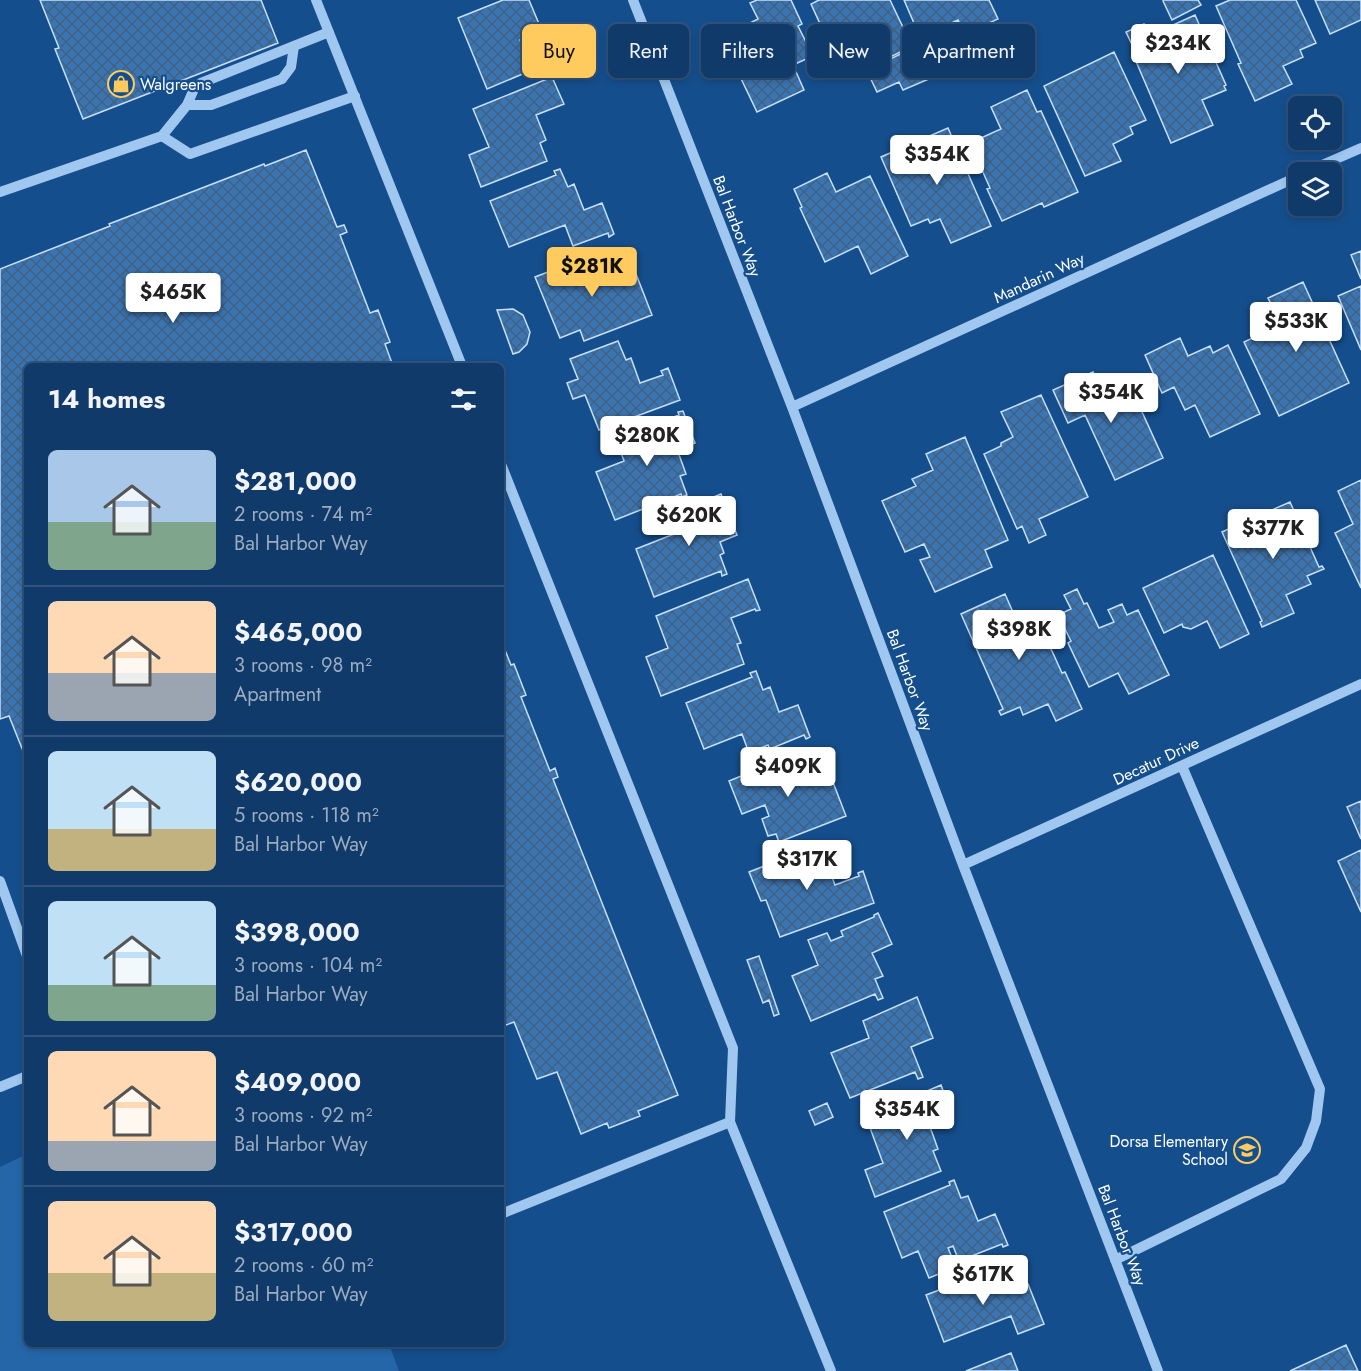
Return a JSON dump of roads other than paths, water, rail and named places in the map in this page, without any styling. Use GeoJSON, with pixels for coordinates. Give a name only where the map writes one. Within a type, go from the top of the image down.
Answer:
{"type":"FeatureCollection","features":[{"type":"Feature","properties":{"kind":"street"},"geometry":{"type":"LineString","coordinates":[[316,0],[461,363]]}},
{"type":"Feature","properties":{"kind":"street","name":"Bal Harbor Way"},"geometry":{"type":"LineString","coordinates":[[633,0],[792,407],[963,866],[1158,1371]]}},
{"type":"Feature","properties":{"kind":"street"},"geometry":{"type":"LineString","coordinates":[[0,192],[162,136],[188,105],[194,89],[201,83],[329,32]]}},
{"type":"Feature","properties":{"kind":"street"},"geometry":{"type":"LineString","coordinates":[[188,105],[211,105],[282,80],[291,67],[294,46]]}},
{"type":"Feature","properties":{"kind":"street"},"geometry":{"type":"LineString","coordinates":[[162,136],[190,154],[355,96]]}},
{"type":"Feature","properties":{"kind":"street"},"geometry":{"type":"LineString","coordinates":[[1328,162],[1361,147]]}},
{"type":"Feature","properties":{"kind":"street","name":"Mandarin Way"},"geometry":{"type":"LineString","coordinates":[[792,407],[1288,181]]}},
{"type":"Feature","properties":{"kind":"street"},"geometry":{"type":"LineString","coordinates":[[504,472],[733,1048],[730,1122],[831,1371]]}},
{"type":"Feature","properties":{"kind":"street","name":"Decatur Drive"},"geometry":{"type":"LineString","coordinates":[[963,866],[1361,684]]}},
{"type":"Feature","properties":{"kind":"street"},"geometry":{"type":"LineString","coordinates":[[1115,1260],[1281,1179],[1306,1148],[1316,1121],[1320,1089],[1182,766]]}},
{"type":"Feature","properties":{"kind":"street"},"geometry":{"type":"LineString","coordinates":[[0,881],[24,948]]}},
{"type":"Feature","properties":{"kind":"street"},"geometry":{"type":"LineString","coordinates":[[0,1087],[24,1077]]}},
{"type":"Feature","properties":{"kind":"street"},"geometry":{"type":"LineString","coordinates":[[504,1213],[730,1122]]}},
{"type":"Feature","properties":{"kind":"place","name":"Walgreens"},"geometry":{"type":"Point","coordinates":[121,84]}},
{"type":"Feature","properties":{"kind":"place","name":"Dorsa Elementary School"},"geometry":{"type":"Point","coordinates":[1247,1150]}}]}
